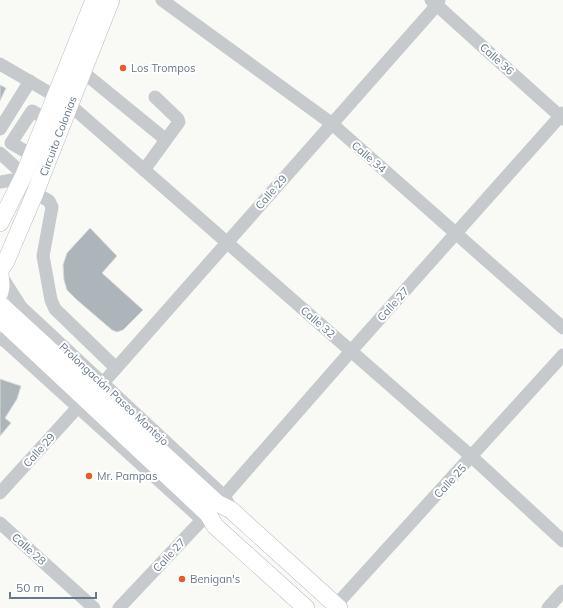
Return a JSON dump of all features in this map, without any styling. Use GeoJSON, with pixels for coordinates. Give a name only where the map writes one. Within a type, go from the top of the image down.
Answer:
{"type":"FeatureCollection","features":[{"type":"Feature","properties":{"kind":"main road","name":"Circuito Colonias"},"geometry":{"type":"LineString","coordinates":[[0,224],[12,179],[32,155],[94,0]]}},
{"type":"Feature","properties":{"kind":"main road","name":"Circuito Colonias"},"geometry":{"type":"LineString","coordinates":[[0,270],[6,261],[35,193],[110,0]]}},
{"type":"Feature","properties":{"kind":"main road"},"geometry":{"type":"LineString","coordinates":[[0,274],[1,306],[208,514],[209,523],[306,608]]}},
{"type":"Feature","properties":{"kind":"main road","name":"Prolongación Paseo Montejo"},"geometry":{"type":"LineString","coordinates":[[1,306],[217,503],[228,503],[337,607]]}},
{"type":"Feature","properties":{"kind":"street","name":"Calle 34"},"geometry":{"type":"LineString","coordinates":[[162,0],[331,123],[563,328]]}},
{"type":"Feature","properties":{"kind":"street","name":"Calle 29"},"geometry":{"type":"LineString","coordinates":[[103,383],[435,2]]}},
{"type":"Feature","properties":{"kind":"street","name":"Calle 36"},"geometry":{"type":"LineString","coordinates":[[435,2],[562,116]]}},
{"type":"Feature","properties":{"kind":"street"},"geometry":{"type":"LineString","coordinates":[[0,64],[55,96]]}},
{"type":"Feature","properties":{"kind":"street"},"geometry":{"type":"LineString","coordinates":[[83,72],[165,139]]}},
{"type":"Feature","properties":{"kind":"street"},"geometry":{"type":"LineString","coordinates":[[0,129],[30,81]]}},
{"type":"Feature","properties":{"kind":"street"},"geometry":{"type":"LineString","coordinates":[[144,170],[165,139],[179,122],[178,119],[155,97]]}},
{"type":"Feature","properties":{"kind":"street","name":"Calle 32"},"geometry":{"type":"LineString","coordinates":[[70,106],[472,457],[563,541]]}},
{"type":"Feature","properties":{"kind":"street"},"geometry":{"type":"LineString","coordinates":[[32,155],[11,143],[32,110],[46,118]]}},
{"type":"Feature","properties":{"kind":"street","name":"Calle 27"},"geometry":{"type":"LineString","coordinates":[[228,503],[351,351],[562,116]]}},
{"type":"Feature","properties":{"kind":"street"},"geometry":{"type":"LineString","coordinates":[[0,153],[12,179]]}},
{"type":"Feature","properties":{"kind":"street"},"geometry":{"type":"LineString","coordinates":[[35,193],[49,200],[52,206],[43,256],[51,300],[55,309],[116,368]]}},
{"type":"Feature","properties":{"kind":"street","name":"Prolongación Paseo Montejo"},"geometry":{"type":"LineString","coordinates":[[0,274],[21,307],[228,503]]}},
{"type":"Feature","properties":{"kind":"street"},"geometry":{"type":"LineString","coordinates":[[0,339],[5,341],[209,523]]}},
{"type":"Feature","properties":{"kind":"street","name":"Calle 25"},"geometry":{"type":"LineString","coordinates":[[337,607],[563,355]]}},
{"type":"Feature","properties":{"kind":"street","name":"Calle 29"},"geometry":{"type":"LineString","coordinates":[[0,493],[78,407]]}},
{"type":"Feature","properties":{"kind":"street","name":"Calle 28"},"geometry":{"type":"LineString","coordinates":[[0,523],[94,608]]}},
{"type":"Feature","properties":{"kind":"street","name":"Calle 27"},"geometry":{"type":"LineString","coordinates":[[119,608],[209,523]]}},
{"type":"Feature","properties":{"kind":"street"},"geometry":{"type":"LineString","coordinates":[[548,608],[563,591]]}},
{"type":"Feature","properties":{"kind":"building"},"geometry":{"type":"Polygon","coordinates":[[[0,85],[6,88],[0,101],[0,85]]]}},
{"type":"Feature","properties":{"kind":"building"},"geometry":{"type":"Polygon","coordinates":[[[90,228],[117,256],[102,273],[143,310],[123,330],[117,332],[112,330],[76,299],[67,290],[64,280],[63,265],[67,253],[90,228]]]}},
{"type":"Feature","properties":{"kind":"building"},"geometry":{"type":"Polygon","coordinates":[[[0,379],[21,386],[17,399],[5,418],[11,423],[0,436],[0,379]]]}},
{"type":"Feature","properties":{"kind":"place","name":"Los Trompos"},"geometry":{"type":"Point","coordinates":[123,68]}},
{"type":"Feature","properties":{"kind":"place","name":"Mr. Pampas"},"geometry":{"type":"Point","coordinates":[89,476]}},
{"type":"Feature","properties":{"kind":"place","name":"Benigan's"},"geometry":{"type":"Point","coordinates":[182,579]}}]}
